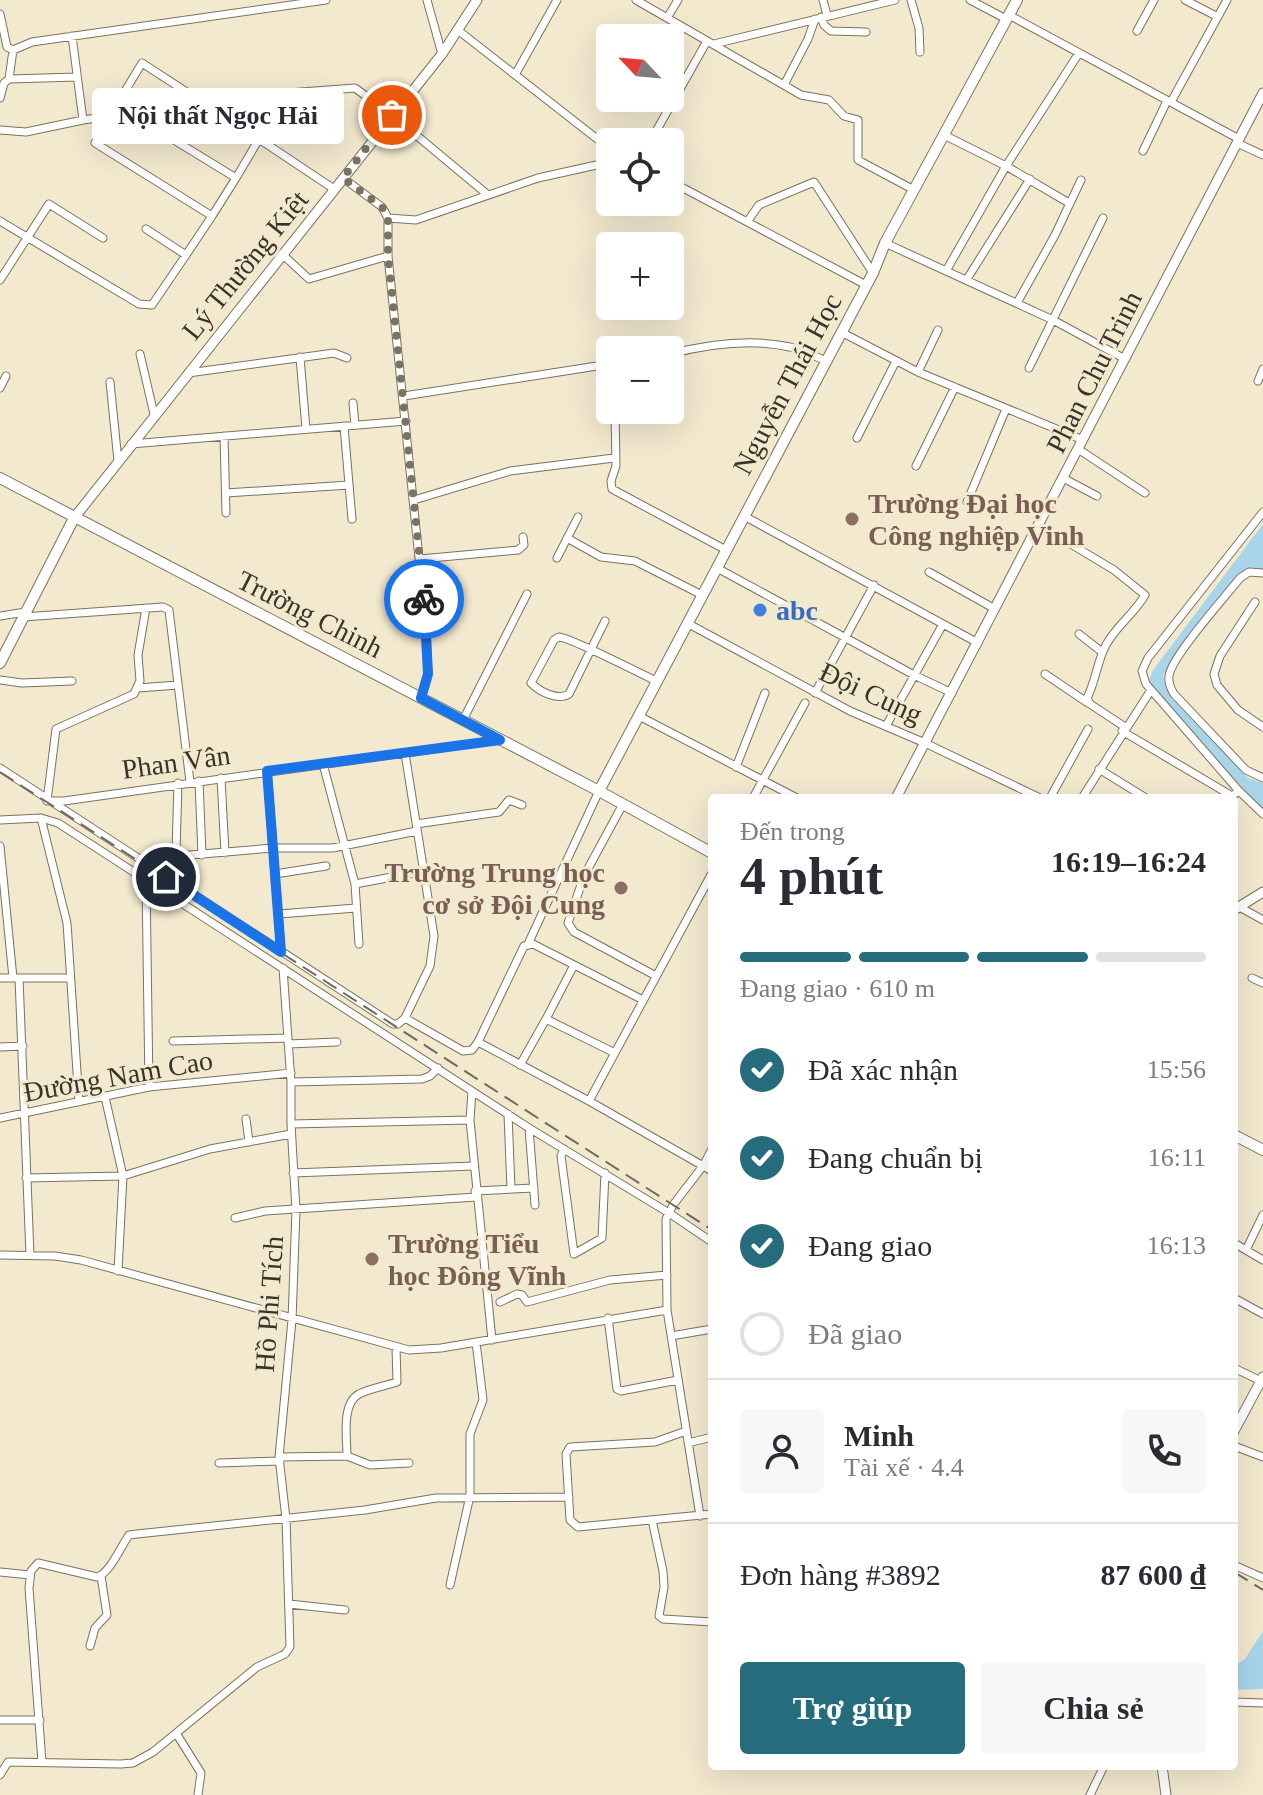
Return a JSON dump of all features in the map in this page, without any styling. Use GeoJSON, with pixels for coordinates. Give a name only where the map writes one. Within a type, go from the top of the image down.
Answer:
{"type":"FeatureCollection","features":[{"type":"Feature","properties":{"kind":"main road","name":"Nguyễn Thái Học"},"geometry":{"type":"LineString","coordinates":[[599,791],[873,273],[885,243],[1017,0]]}},
{"type":"Feature","properties":{"kind":"main road","name":"Trường Chinh"},"geometry":{"type":"LineString","coordinates":[[0,478],[708,851]]}},
{"type":"Feature","properties":{"kind":"main road"},"geometry":{"type":"LineString","coordinates":[[0,663],[74,518]]}},
{"type":"Feature","properties":{"kind":"main road"},"geometry":{"type":"LineString","coordinates":[[1238,1137],[1263,1150]]}},
{"type":"Feature","properties":{"kind":"street"},"geometry":{"type":"LineString","coordinates":[[0,14],[7,47],[13,50],[32,42],[326,0]]}},
{"type":"Feature","properties":{"kind":"street"},"geometry":{"type":"LineString","coordinates":[[427,0],[442,54]]}},
{"type":"Feature","properties":{"kind":"street","name":"Lý Thường Kiệt"},"geometry":{"type":"LineString","coordinates":[[74,518],[442,54],[477,0]]}},
{"type":"Feature","properties":{"kind":"street"},"geometry":{"type":"LineString","coordinates":[[515,75],[557,0]]}},
{"type":"Feature","properties":{"kind":"street"},"geometry":{"type":"LineString","coordinates":[[636,0],[801,95],[829,100],[844,116],[858,120],[858,160],[914,190]]}},
{"type":"Feature","properties":{"kind":"street"},"geometry":{"type":"LineString","coordinates":[[667,18],[678,0]]}},
{"type":"Feature","properties":{"kind":"street"},"geometry":{"type":"LineString","coordinates":[[784,85],[821,17],[823,0]]}},
{"type":"Feature","properties":{"kind":"street"},"geometry":{"type":"LineString","coordinates":[[658,128],[710,42],[895,0]]}},
{"type":"Feature","properties":{"kind":"street"},"geometry":{"type":"LineString","coordinates":[[911,0],[919,28],[920,52]]}},
{"type":"Feature","properties":{"kind":"street"},"geometry":{"type":"LineString","coordinates":[[970,0],[1079,53],[1263,155]]}},
{"type":"Feature","properties":{"kind":"street"},"geometry":{"type":"LineString","coordinates":[[1137,31],[1154,0]]}},
{"type":"Feature","properties":{"kind":"street"},"geometry":{"type":"LineString","coordinates":[[1185,0],[1218,17]]}},
{"type":"Feature","properties":{"kind":"street"},"geometry":{"type":"LineString","coordinates":[[1143,151],[1227,0]]}},
{"type":"Feature","properties":{"kind":"street"},"geometry":{"type":"LineString","coordinates":[[821,17],[831,31],[866,32]]}},
{"type":"Feature","properties":{"kind":"street"},"geometry":{"type":"LineString","coordinates":[[459,31],[596,138]]}},
{"type":"Feature","properties":{"kind":"street"},"geometry":{"type":"LineString","coordinates":[[72,36],[83,120]]}},
{"type":"Feature","properties":{"kind":"street"},"geometry":{"type":"LineString","coordinates":[[9,79],[13,50]]}},
{"type":"Feature","properties":{"kind":"street"},"geometry":{"type":"LineString","coordinates":[[946,271],[1006,166],[1079,53]]}},
{"type":"Feature","properties":{"kind":"street"},"geometry":{"type":"LineString","coordinates":[[212,216],[95,143],[142,63],[334,189]]}},
{"type":"Feature","properties":{"kind":"street"},"geometry":{"type":"LineString","coordinates":[[0,98],[4,83],[9,79],[77,77]]}},
{"type":"Feature","properties":{"kind":"street"},"geometry":{"type":"LineString","coordinates":[[232,97],[350,87],[358,89],[488,195]]}},
{"type":"Feature","properties":{"kind":"street","name":"Phan Chu Trinh"},"geometry":{"type":"LineString","coordinates":[[898,794],[1263,93]]}},
{"type":"Feature","properties":{"kind":"street"},"geometry":{"type":"LineString","coordinates":[[117,105],[236,178]]}},
{"type":"Feature","properties":{"kind":"street"},"geometry":{"type":"LineString","coordinates":[[0,130],[26,132],[110,116]]}},
{"type":"Feature","properties":{"kind":"street"},"geometry":{"type":"LineString","coordinates":[[944,135],[1030,179],[1069,203]]}},
{"type":"Feature","properties":{"kind":"street"},"geometry":{"type":"LineString","coordinates":[[0,221],[147,306],[158,299],[259,139]]}},
{"type":"Feature","properties":{"kind":"street"},"geometry":{"type":"LineString","coordinates":[[388,218],[416,220],[538,178],[596,165]]}},
{"type":"Feature","properties":{"kind":"street"},"geometry":{"type":"LineString","coordinates":[[343,178],[382,207],[388,218],[388,256],[426,626],[428,674],[421,698]]}},
{"type":"Feature","properties":{"kind":"street"},"geometry":{"type":"LineString","coordinates":[[967,279],[1030,179]]}},
{"type":"Feature","properties":{"kind":"street"},"geometry":{"type":"LineString","coordinates":[[1017,303],[1081,180]]}},
{"type":"Feature","properties":{"kind":"street"},"geometry":{"type":"LineString","coordinates":[[747,222],[759,205],[814,182],[873,273]]}},
{"type":"Feature","properties":{"kind":"street"},"geometry":{"type":"LineString","coordinates":[[684,188],[866,285]]}},
{"type":"Feature","properties":{"kind":"street"},"geometry":{"type":"LineString","coordinates":[[0,280],[49,204],[103,238]]}},
{"type":"Feature","properties":{"kind":"street"},"geometry":{"type":"LineString","coordinates":[[1029,368],[1103,218]]}},
{"type":"Feature","properties":{"kind":"street"},"geometry":{"type":"LineString","coordinates":[[146,229],[186,255]]}},
{"type":"Feature","properties":{"kind":"street"},"geometry":{"type":"LineString","coordinates":[[885,243],[1053,320],[1125,359]]}},
{"type":"Feature","properties":{"kind":"street"},"geometry":{"type":"LineString","coordinates":[[282,254],[309,279],[388,256]]}},
{"type":"Feature","properties":{"kind":"street"},"geometry":{"type":"LineString","coordinates":[[918,372],[938,330]]}},
{"type":"Feature","properties":{"kind":"street"},"geometry":{"type":"LineString","coordinates":[[841,332],[918,372],[1081,444],[1145,493]]}},
{"type":"Feature","properties":{"kind":"street"},"geometry":{"type":"LineString","coordinates":[[684,351],[713,345],[759,343],[791,347],[826,361]]}},
{"type":"Feature","properties":{"kind":"street"},"geometry":{"type":"LineString","coordinates":[[186,374],[334,353],[347,358]]}},
{"type":"Feature","properties":{"kind":"street"},"geometry":{"type":"LineString","coordinates":[[140,354],[154,414]]}},
{"type":"Feature","properties":{"kind":"street"},"geometry":{"type":"LineString","coordinates":[[300,357],[306,429]]}},
{"type":"Feature","properties":{"kind":"street"},"geometry":{"type":"LineString","coordinates":[[857,438],[896,361]]}},
{"type":"Feature","properties":{"kind":"street"},"geometry":{"type":"LineString","coordinates":[[404,396],[596,366]]}},
{"type":"Feature","properties":{"kind":"street"},"geometry":{"type":"LineString","coordinates":[[1258,381],[1263,369]]}},
{"type":"Feature","properties":{"kind":"street"},"geometry":{"type":"LineString","coordinates":[[0,388],[6,376]]}},
{"type":"Feature","properties":{"kind":"street"},"geometry":{"type":"LineString","coordinates":[[110,382],[118,461]]}},
{"type":"Feature","properties":{"kind":"street"},"geometry":{"type":"LineString","coordinates":[[916,466],[955,387]]}},
{"type":"Feature","properties":{"kind":"street"},"geometry":{"type":"LineString","coordinates":[[353,403],[355,425]]}},
{"type":"Feature","properties":{"kind":"street"},"geometry":{"type":"LineString","coordinates":[[967,502],[1006,409]]}},
{"type":"Feature","properties":{"kind":"street"},"geometry":{"type":"LineString","coordinates":[[131,444],[406,421]]}},
{"type":"Feature","properties":{"kind":"street"},"geometry":{"type":"LineString","coordinates":[[615,424],[616,466],[612,489],[726,550]]}},
{"type":"Feature","properties":{"kind":"street"},"geometry":{"type":"LineString","coordinates":[[344,426],[352,519]]}},
{"type":"Feature","properties":{"kind":"street"},"geometry":{"type":"LineString","coordinates":[[224,436],[226,513]]}},
{"type":"Feature","properties":{"kind":"street"},"geometry":{"type":"LineString","coordinates":[[414,500],[510,471],[614,458]]}},
{"type":"Feature","properties":{"kind":"street"},"geometry":{"type":"LineString","coordinates":[[1063,478],[1097,496]]}},
{"type":"Feature","properties":{"kind":"street"},"geometry":{"type":"LineString","coordinates":[[226,493],[349,485]]}},
{"type":"Feature","properties":{"kind":"street"},"geometry":{"type":"LineString","coordinates":[[1235,794],[1142,675],[1145,663],[1263,512]]}},
{"type":"Feature","properties":{"kind":"street"},"geometry":{"type":"LineString","coordinates":[[744,516],[978,643]]}},
{"type":"Feature","properties":{"kind":"street"},"geometry":{"type":"LineString","coordinates":[[557,558],[578,517]]}},
{"type":"Feature","properties":{"kind":"street"},"geometry":{"type":"LineString","coordinates":[[1039,525],[1114,570],[1145,595],[1102,652],[1088,703]]}},
{"type":"Feature","properties":{"kind":"street"},"geometry":{"type":"LineString","coordinates":[[420,559],[518,550],[524,545],[523,537]]}},
{"type":"Feature","properties":{"kind":"street"},"geometry":{"type":"LineString","coordinates":[[567,538],[601,557],[635,561],[702,595]]}},
{"type":"Feature","properties":{"kind":"street"},"geometry":{"type":"LineString","coordinates":[[717,568],[952,693]]}},
{"type":"Feature","properties":{"kind":"street"},"geometry":{"type":"LineString","coordinates":[[929,572],[995,609]]}},
{"type":"Feature","properties":{"kind":"street"},"geometry":{"type":"LineString","coordinates":[[1263,573],[1249,572],[1240,578],[1179,655],[1169,675],[1174,694],[1246,770],[1263,778]]}},
{"type":"Feature","properties":{"kind":"street"},"geometry":{"type":"LineString","coordinates":[[815,693],[874,585]]}},
{"type":"Feature","properties":{"kind":"street"},"geometry":{"type":"LineString","coordinates":[[463,720],[527,594]]}},
{"type":"Feature","properties":{"kind":"street"},"geometry":{"type":"LineString","coordinates":[[1255,602],[1220,656],[1214,674],[1217,685],[1238,710],[1263,727]]}},
{"type":"Feature","properties":{"kind":"street"},"geometry":{"type":"LineString","coordinates":[[0,616],[163,607],[169,610],[195,781],[202,855]]}},
{"type":"Feature","properties":{"kind":"street"},"geometry":{"type":"LineString","coordinates":[[47,801],[56,729],[134,694],[138,688],[138,655],[146,608]]}},
{"type":"Feature","properties":{"kind":"street"},"geometry":{"type":"LineString","coordinates":[[605,621],[590,650],[569,694],[564,697],[550,694],[531,683],[555,638],[564,638],[590,650],[656,681]]}},
{"type":"Feature","properties":{"kind":"street","name":"Đội Cung"},"geometry":{"type":"LineString","coordinates":[[687,623],[815,693],[1032,794]]}},
{"type":"Feature","properties":{"kind":"street"},"geometry":{"type":"LineString","coordinates":[[886,726],[943,624]]}},
{"type":"Feature","properties":{"kind":"street"},"geometry":{"type":"LineString","coordinates":[[1079,634],[1102,652]]}},
{"type":"Feature","properties":{"kind":"street"},"geometry":{"type":"LineString","coordinates":[[1045,674],[1124,729],[1234,794]]}},
{"type":"Feature","properties":{"kind":"street"},"geometry":{"type":"LineString","coordinates":[[0,680],[22,683],[72,681]]}},
{"type":"Feature","properties":{"kind":"street"},"geometry":{"type":"LineString","coordinates":[[138,688],[178,685]]}},
{"type":"Feature","properties":{"kind":"street"},"geometry":{"type":"LineString","coordinates":[[1084,794],[1151,690]]}},
{"type":"Feature","properties":{"kind":"street"},"geometry":{"type":"LineString","coordinates":[[736,767],[765,693]]}},
{"type":"Feature","properties":{"kind":"street"},"geometry":{"type":"LineString","coordinates":[[755,794],[805,703]]}},
{"type":"Feature","properties":{"kind":"street"},"geometry":{"type":"LineString","coordinates":[[639,716],[789,794]]}},
{"type":"Feature","properties":{"kind":"street"},"geometry":{"type":"LineString","coordinates":[[1052,794],[1088,729]]}},
{"type":"Feature","properties":{"kind":"street","name":"Phan Vân"},"geometry":{"type":"LineString","coordinates":[[47,801],[500,740]]}},
{"type":"Feature","properties":{"kind":"street"},"geometry":{"type":"LineString","coordinates":[[0,768],[281,952],[393,1024],[398,1024],[405,1018],[432,955],[434,936],[405,753]]}},
{"type":"Feature","properties":{"kind":"street"},"geometry":{"type":"LineString","coordinates":[[323,764],[355,884],[359,944]]}},
{"type":"Feature","properties":{"kind":"street"},"geometry":{"type":"LineString","coordinates":[[1099,769],[1140,794]]}},
{"type":"Feature","properties":{"kind":"street"},"geometry":{"type":"LineString","coordinates":[[267,771],[281,952]]}},
{"type":"Feature","properties":{"kind":"street"},"geometry":{"type":"LineString","coordinates":[[221,778],[225,853]]}},
{"type":"Feature","properties":{"kind":"street"},"geometry":{"type":"LineString","coordinates":[[178,783],[176,852],[181,856],[273,848],[333,848],[499,812],[507,801],[522,805]]}},
{"type":"Feature","properties":{"kind":"street"},"geometry":{"type":"LineString","coordinates":[[405,1018],[463,1051],[472,1050],[524,946],[528,944],[599,791]]}},
{"type":"Feature","properties":{"kind":"street"},"geometry":{"type":"LineString","coordinates":[[1238,796],[1263,814]]}},
{"type":"Feature","properties":{"kind":"street"},"geometry":{"type":"LineString","coordinates":[[623,804],[584,876],[568,923],[574,932],[656,976]]}},
{"type":"Feature","properties":{"kind":"street"},"geometry":{"type":"LineString","coordinates":[[41,818],[67,923],[79,1102]]}},
{"type":"Feature","properties":{"kind":"street"},"geometry":{"type":"LineString","coordinates":[[0,820],[41,818],[58,823],[529,1128],[671,1209],[708,1239]]}},
{"type":"Feature","properties":{"kind":"street"},"geometry":{"type":"LineString","coordinates":[[0,846],[4,940],[16,978],[23,1046],[30,1255]]}},
{"type":"Feature","properties":{"kind":"street"},"geometry":{"type":"LineString","coordinates":[[275,874],[326,866]]}},
{"type":"Feature","properties":{"kind":"street"},"geometry":{"type":"LineString","coordinates":[[355,884],[424,871]]}},
{"type":"Feature","properties":{"kind":"street"},"geometry":{"type":"LineString","coordinates":[[146,880],[149,1087]]}},
{"type":"Feature","properties":{"kind":"street"},"geometry":{"type":"LineString","coordinates":[[589,1101],[708,880]]}},
{"type":"Feature","properties":{"kind":"street"},"geometry":{"type":"LineString","coordinates":[[1238,906],[1263,892]]}},
{"type":"Feature","properties":{"kind":"street"},"geometry":{"type":"LineString","coordinates":[[279,914],[356,908]]}},
{"type":"Feature","properties":{"kind":"street"},"geometry":{"type":"LineString","coordinates":[[1238,908],[1263,920]]}},
{"type":"Feature","properties":{"kind":"street"},"geometry":{"type":"LineString","coordinates":[[528,944],[643,1000]]}},
{"type":"Feature","properties":{"kind":"street"},"geometry":{"type":"LineString","coordinates":[[520,1065],[574,965]]}},
{"type":"Feature","properties":{"kind":"street","name":"Hồ Phi Tích"},"geometry":{"type":"LineString","coordinates":[[176,1733],[257,1667],[285,1654],[290,1643],[286,1519],[280,1459],[292,1320],[296,1210],[283,968]]}},
{"type":"Feature","properties":{"kind":"street"},"geometry":{"type":"LineString","coordinates":[[0,978],[70,978]]}},
{"type":"Feature","properties":{"kind":"street"},"geometry":{"type":"LineString","coordinates":[[1252,978],[1263,983]]}},
{"type":"Feature","properties":{"kind":"street"},"geometry":{"type":"LineString","coordinates":[[546,1019],[615,1053]]}},
{"type":"Feature","properties":{"kind":"street"},"geometry":{"type":"LineString","coordinates":[[173,1041],[337,1042]]}},
{"type":"Feature","properties":{"kind":"street"},"geometry":{"type":"LineString","coordinates":[[478,1042],[708,1169]]}},
{"type":"Feature","properties":{"kind":"street"},"geometry":{"type":"LineString","coordinates":[[0,1047],[23,1046]]}},
{"type":"Feature","properties":{"kind":"street","name":"Đường Nam Cao"},"geometry":{"type":"LineString","coordinates":[[0,1118],[149,1087],[291,1077],[422,1079],[438,1068]]}},
{"type":"Feature","properties":{"kind":"street"},"geometry":{"type":"LineString","coordinates":[[472,1091],[470,1120],[492,1340]]}},
{"type":"Feature","properties":{"kind":"street"},"geometry":{"type":"LineString","coordinates":[[105,1097],[123,1176],[118,1271]]}},
{"type":"Feature","properties":{"kind":"street"},"geometry":{"type":"LineString","coordinates":[[508,1114],[511,1189]]}},
{"type":"Feature","properties":{"kind":"street"},"geometry":{"type":"LineString","coordinates":[[246,1119],[249,1142]]}},
{"type":"Feature","properties":{"kind":"street"},"geometry":{"type":"LineString","coordinates":[[291,1124],[470,1120]]}},
{"type":"Feature","properties":{"kind":"street"},"geometry":{"type":"LineString","coordinates":[[529,1128],[535,1205]]}},
{"type":"Feature","properties":{"kind":"street"},"geometry":{"type":"LineString","coordinates":[[26,1178],[123,1176],[210,1149],[291,1134]]}},
{"type":"Feature","properties":{"kind":"street"},"geometry":{"type":"LineString","coordinates":[[564,1149],[561,1156],[574,1254],[602,1238],[605,1173]]}},
{"type":"Feature","properties":{"kind":"street"},"geometry":{"type":"LineString","coordinates":[[700,1516],[667,1310],[666,1219],[708,1157]]}},
{"type":"Feature","properties":{"kind":"street"},"geometry":{"type":"LineString","coordinates":[[293,1173],[474,1166]]}},
{"type":"Feature","properties":{"kind":"street"},"geometry":{"type":"LineString","coordinates":[[235,1218],[265,1211],[534,1188]]}},
{"type":"Feature","properties":{"kind":"street"},"geometry":{"type":"LineString","coordinates":[[1246,1250],[1263,1215]]}},
{"type":"Feature","properties":{"kind":"street"},"geometry":{"type":"LineString","coordinates":[[1238,1245],[1263,1260]]}},
{"type":"Feature","properties":{"kind":"street"},"geometry":{"type":"LineString","coordinates":[[0,1255],[68,1258],[409,1350],[441,1348],[667,1310]]}},
{"type":"Feature","properties":{"kind":"street"},"geometry":{"type":"LineString","coordinates":[[500,1302],[520,1294],[527,1302],[610,1280],[667,1275]]}},
{"type":"Feature","properties":{"kind":"street"},"geometry":{"type":"LineString","coordinates":[[1238,1300],[1263,1314]]}},
{"type":"Feature","properties":{"kind":"street"},"geometry":{"type":"LineString","coordinates":[[608,1318],[617,1389],[621,1391],[678,1380]]}},
{"type":"Feature","properties":{"kind":"street"},"geometry":{"type":"LineString","coordinates":[[671,1336],[708,1330]]}},
{"type":"Feature","properties":{"kind":"street"},"geometry":{"type":"LineString","coordinates":[[450,1585],[470,1496],[470,1434],[483,1400],[476,1342]]}},
{"type":"Feature","properties":{"kind":"street"},"geometry":{"type":"LineString","coordinates":[[347,1456],[348,1408],[355,1396],[398,1380],[396,1347]]}},
{"type":"Feature","properties":{"kind":"street"},"geometry":{"type":"LineString","coordinates":[[1238,1370],[1262,1379],[1238,1424]]}},
{"type":"Feature","properties":{"kind":"street"},"geometry":{"type":"LineString","coordinates":[[686,1431],[655,1442],[570,1447],[566,1454],[570,1520],[575,1526],[708,1517]]}},
{"type":"Feature","properties":{"kind":"street"},"geometry":{"type":"LineString","coordinates":[[688,1443],[708,1438]]}},
{"type":"Feature","properties":{"kind":"street"},"geometry":{"type":"LineString","coordinates":[[1238,1448],[1263,1457]]}},
{"type":"Feature","properties":{"kind":"street"},"geometry":{"type":"LineString","coordinates":[[219,1463],[347,1456],[370,1465],[409,1463]]}},
{"type":"Feature","properties":{"kind":"street"},"geometry":{"type":"LineString","coordinates":[[42,1762],[30,1575],[35,1565],[42,1562],[89,1576],[101,1576],[129,1535],[365,1510],[436,1498],[569,1497]]}},
{"type":"Feature","properties":{"kind":"street"},"geometry":{"type":"LineString","coordinates":[[652,1520],[663,1571],[659,1616],[663,1619],[708,1622]]}},
{"type":"Feature","properties":{"kind":"street"},"geometry":{"type":"LineString","coordinates":[[1238,1567],[1263,1578]]}},
{"type":"Feature","properties":{"kind":"street"},"geometry":{"type":"LineString","coordinates":[[0,1572],[30,1575]]}},
{"type":"Feature","properties":{"kind":"street"},"geometry":{"type":"LineString","coordinates":[[90,1646],[95,1628],[107,1615],[101,1576]]}},
{"type":"Feature","properties":{"kind":"street"},"geometry":{"type":"LineString","coordinates":[[289,1604],[345,1610]]}},
{"type":"Feature","properties":{"kind":"street"},"geometry":{"type":"LineString","coordinates":[[1238,1702],[1263,1703]]}},
{"type":"Feature","properties":{"kind":"street"},"geometry":{"type":"LineString","coordinates":[[0,1720],[40,1720]]}},
{"type":"Feature","properties":{"kind":"street"},"geometry":{"type":"LineString","coordinates":[[0,1775],[8,1762],[133,1763],[153,1752],[176,1733],[201,1773],[198,1795]]}},
{"type":"Feature","properties":{"kind":"street"},"geometry":{"type":"LineString","coordinates":[[1090,1795],[1102,1770]]}},
{"type":"Feature","properties":{"kind":"street"},"geometry":{"type":"LineString","coordinates":[[1163,1770],[1166,1795]]}},
{"type":"Feature","properties":{"kind":"water"},"geometry":{"type":"Polygon","coordinates":[[[1263,524],[1263,569],[1247,569],[1241,573],[1163,675],[1168,693],[1175,702],[1248,778],[1263,783],[1263,810],[1152,691],[1148,683],[1153,670],[1263,524]]]}},
{"type":"Feature","properties":{"kind":"water"},"geometry":{"type":"Polygon","coordinates":[[[1263,1631],[1263,1689],[1238,1690],[1238,1663],[1245,1659],[1263,1631]]]}},
{"type":"Feature","properties":{"kind":"railway"},"geometry":{"type":"LineString","coordinates":[[0,772],[708,1227]]}},
{"type":"Feature","properties":{"kind":"railway"},"geometry":{"type":"LineString","coordinates":[[1238,1574],[1263,1590]]}},
{"type":"Feature","properties":{"kind":"way so far"},"geometry":{"type":"LineString","coordinates":[[392,115],[343,178],[382,207],[388,218],[388,256],[424,599]]}},
{"type":"Feature","properties":{"kind":"place","name":"Nội thất Ngọc Hải"},"geometry":{"type":"Point","coordinates":[392,115]}},
{"type":"Feature","properties":{"kind":"place","name":"Trường Đại học Công nghiệp Vinh"},"geometry":{"type":"Point","coordinates":[852,519]}},
{"type":"Feature","properties":{"kind":"place","name":"abc"},"geometry":{"type":"Point","coordinates":[760,610]}},
{"type":"Feature","properties":{"kind":"place","name":"Trường Trung học cơ sở Đội Cung"},"geometry":{"type":"Point","coordinates":[621,888]}},
{"type":"Feature","properties":{"kind":"place","name":"Trường Tiểu học Đông Vĩnh"},"geometry":{"type":"Point","coordinates":[372,1259]}},
{"type":"Feature","properties":{"kind":"route"},"geometry":{"type":"LineString","coordinates":[[166,877],[281,952],[267,771],[500,740],[421,698],[428,674],[424,599]]}}]}
